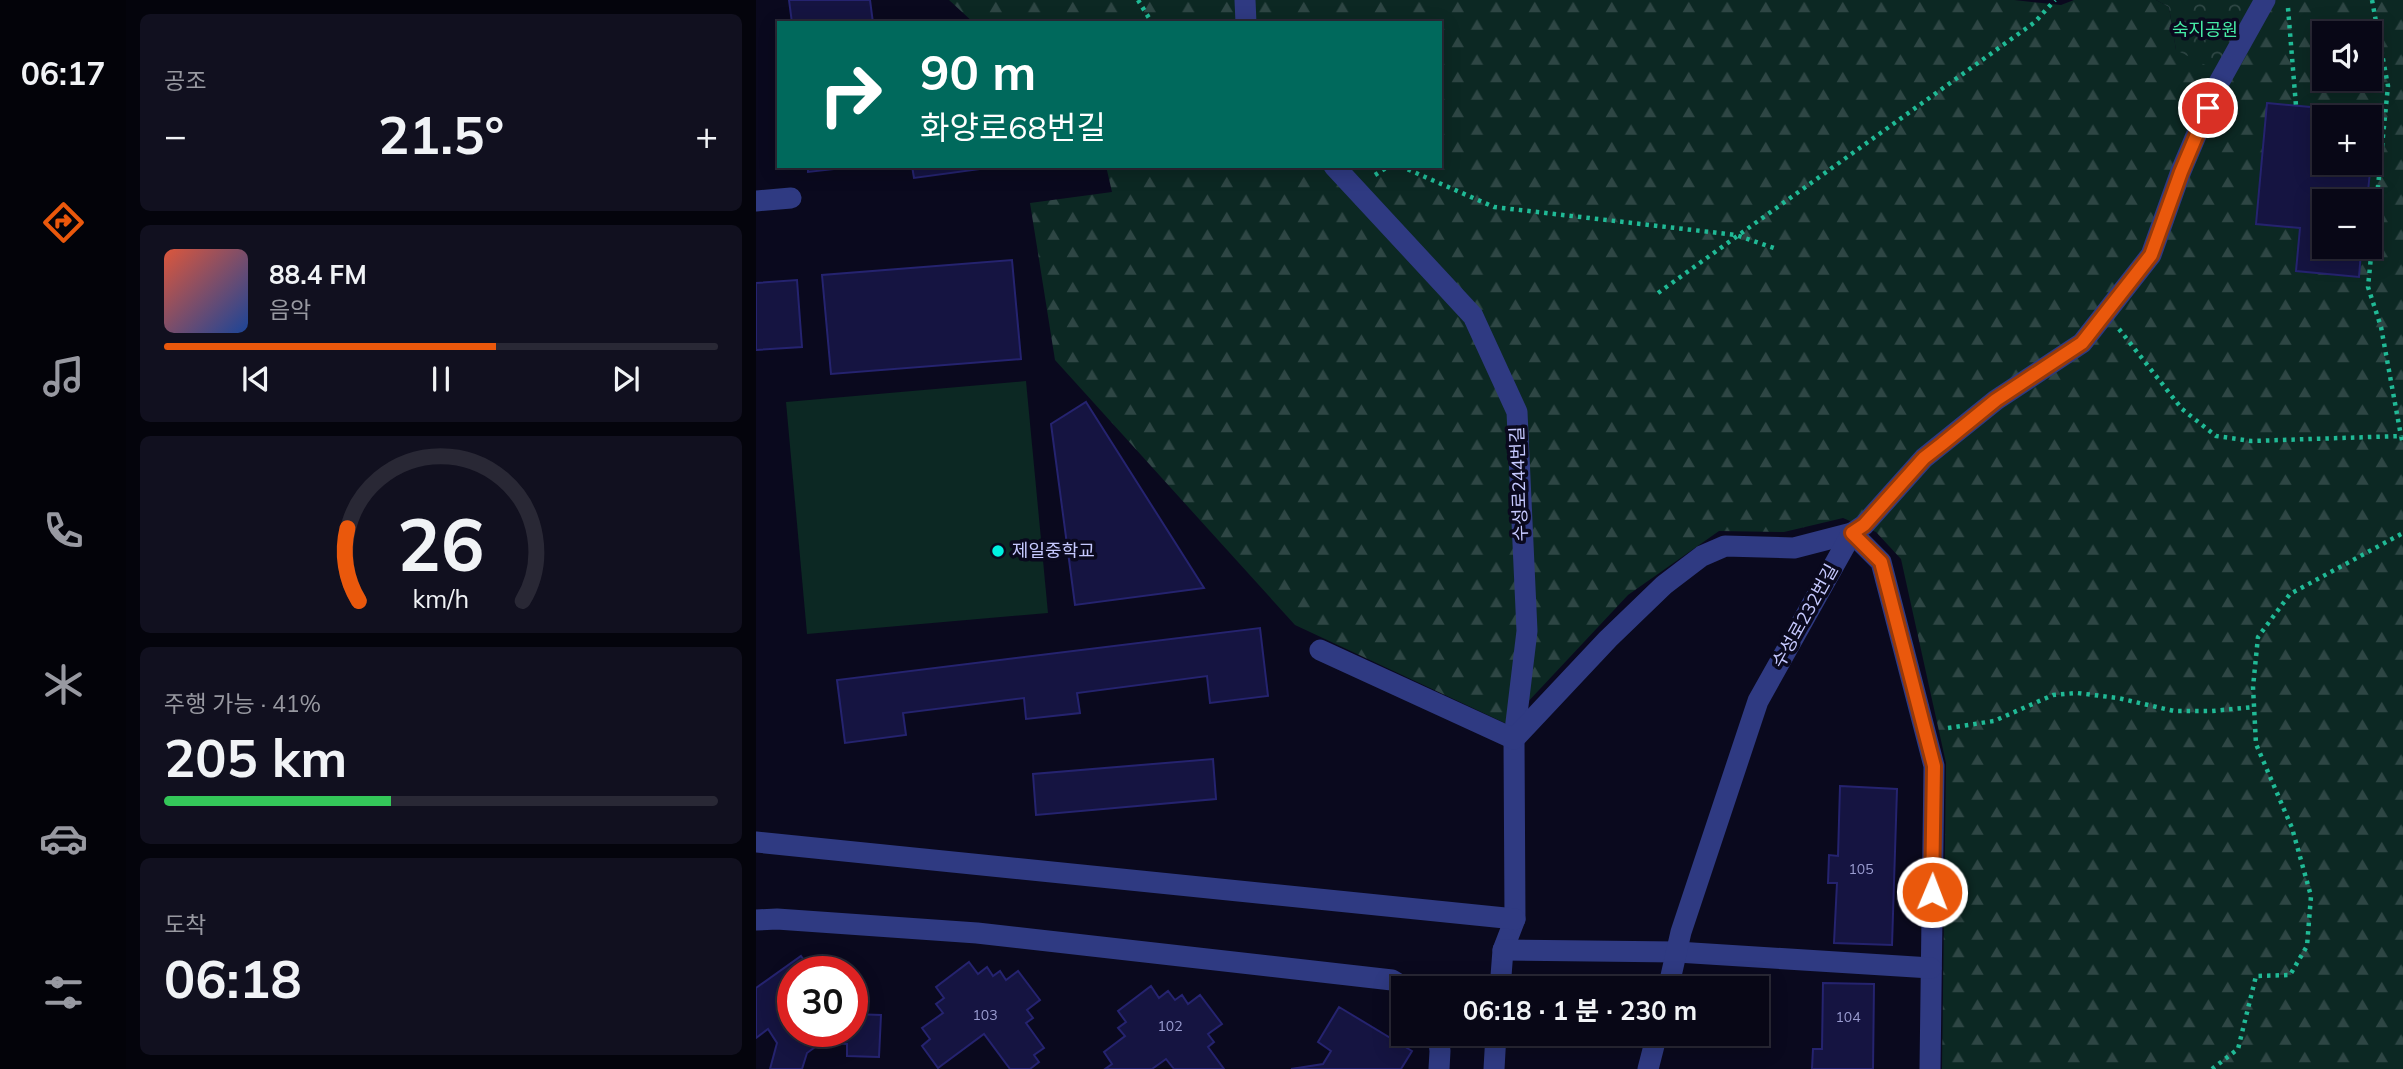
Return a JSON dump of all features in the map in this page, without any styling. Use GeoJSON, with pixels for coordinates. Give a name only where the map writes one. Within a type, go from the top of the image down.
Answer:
{"type":"FeatureCollection","features":[{"type":"Feature","properties":{"kind":"street"},"geometry":{"type":"LineString","coordinates":[[1245,0],[1246,21]]}},
{"type":"Feature","properties":{"kind":"street"},"geometry":{"type":"LineString","coordinates":[[1320,650],[1514,739],[1608,639],[1664,585],[1702,556],[1725,546],[1794,548],[1852,533],[1864,525],[1924,458],[1996,400],[2082,343],[2107,313],[2151,255],[2181,172],[2217,86],[2265,0]]}},
{"type":"Feature","properties":{"kind":"street","name":"수성로244번길"},"geometry":{"type":"LineString","coordinates":[[1336,168],[1473,316],[1517,412],[1527,631],[1514,739],[1514,919],[1503,950],[1501,976]]}},
{"type":"Feature","properties":{"kind":"street"},"geometry":{"type":"LineString","coordinates":[[756,201],[791,198]]}},
{"type":"Feature","properties":{"kind":"street"},"geometry":{"type":"LineString","coordinates":[[1852,533],[1881,562],[1934,766],[1930,1069]]}},
{"type":"Feature","properties":{"kind":"street","name":"수성로232번길"},"geometry":{"type":"LineString","coordinates":[[1671,976],[1758,701],[1852,533]]}},
{"type":"Feature","properties":{"kind":"street"},"geometry":{"type":"LineString","coordinates":[[756,842],[1514,919]]}},
{"type":"Feature","properties":{"kind":"street"},"geometry":{"type":"LineString","coordinates":[[756,920],[777,919],[977,933],[1391,980]]}},
{"type":"Feature","properties":{"kind":"street"},"geometry":{"type":"LineString","coordinates":[[1503,950],[1677,952],[1931,968]]}},
{"type":"Feature","properties":{"kind":"street"},"geometry":{"type":"LineString","coordinates":[[1439,1046],[1439,1069]]}},
{"type":"Feature","properties":{"kind":"street"},"geometry":{"type":"LineString","coordinates":[[1494,1069],[1495,1046]]}},
{"type":"Feature","properties":{"kind":"street"},"geometry":{"type":"LineString","coordinates":[[1648,1069],[1654,1046]]}},
{"type":"Feature","properties":{"kind":"path"},"geometry":{"type":"LineString","coordinates":[[1138,0],[1151,21]]}},
{"type":"Feature","properties":{"kind":"path"},"geometry":{"type":"LineString","coordinates":[[1658,293],[2035,22],[2054,0]]}},
{"type":"Feature","properties":{"kind":"path"},"geometry":{"type":"LineString","coordinates":[[2287,0],[2296,106]]}},
{"type":"Feature","properties":{"kind":"path"},"geometry":{"type":"LineString","coordinates":[[2372,0],[2388,86],[2368,287],[2381,327],[2403,444]]}},
{"type":"Feature","properties":{"kind":"path"},"geometry":{"type":"LineString","coordinates":[[1405,168],[1494,207],[1736,235],[1774,248]]}},
{"type":"Feature","properties":{"kind":"path"},"geometry":{"type":"LineString","coordinates":[[2107,313],[2182,409],[2216,436],[2251,441],[2401,436]]}},
{"type":"Feature","properties":{"kind":"path"},"geometry":{"type":"LineString","coordinates":[[2212,1069],[2238,1049],[2256,975],[2290,975],[2307,946],[2311,896],[2292,828],[2256,744],[2253,687],[2258,637],[2290,594],[2403,533]]}},
{"type":"Feature","properties":{"kind":"path"},"geometry":{"type":"LineString","coordinates":[[1925,731],[1994,721],[2053,695],[2077,693],[2118,698],[2174,711],[2254,707]]}},
{"type":"Feature","properties":{"kind":"green space"},"geometry":{"type":"Polygon","coordinates":[[[949,0],[2014,0],[2061,5],[2074,0],[2156,0],[2169,7],[2176,50],[2259,0],[2403,0],[2403,1069],[1942,1069],[1946,763],[1901,559],[1876,532],[1843,518],[1784,532],[1719,531],[1628,595],[1507,724],[1295,625],[1055,360],[1030,203],[1112,192],[1106,168],[1442,168],[1442,21],[972,21],[949,0]]]}},
{"type":"Feature","properties":{"kind":"green space","name":"숙지공원"},"geometry":{"type":"Polygon","coordinates":[[[2156,0],[2259,0],[2219,72],[2176,50],[2169,7],[2156,0]]]}},
{"type":"Feature","properties":{"kind":"green space"},"geometry":{"type":"Polygon","coordinates":[[[1026,381],[1048,613],[807,634],[786,402],[1026,381]]]}},
{"type":"Feature","properties":{"kind":"building"},"geometry":{"type":"Polygon","coordinates":[[[789,0],[870,0],[873,21],[792,21],[789,0]]]}},
{"type":"Feature","properties":{"kind":"building"},"geometry":{"type":"Polygon","coordinates":[[[2267,103],[2312,107],[2312,175],[2370,175],[2368,189],[2312,189],[2312,259],[2360,259],[2359,277],[2296,271],[2300,228],[2256,224],[2267,103]]]}},
{"type":"Feature","properties":{"kind":"building"},"geometry":{"type":"Polygon","coordinates":[[[808,168],[843,168],[808,172],[808,168]]]}},
{"type":"Feature","properties":{"kind":"building"},"geometry":{"type":"Polygon","coordinates":[[[912,168],[987,168],[914,178],[912,168]]]}},
{"type":"Feature","properties":{"kind":"building"},"geometry":{"type":"Polygon","coordinates":[[[1012,260],[1021,359],[831,374],[822,275],[1012,260]]]}},
{"type":"Feature","properties":{"kind":"building"},"geometry":{"type":"Polygon","coordinates":[[[797,280],[802,347],[756,350],[756,283],[797,280]]]}},
{"type":"Feature","properties":{"kind":"building"},"geometry":{"type":"Polygon","coordinates":[[[1086,402],[1204,588],[1075,605],[1051,424],[1086,402]]]}},
{"type":"Feature","properties":{"kind":"building"},"geometry":{"type":"Polygon","coordinates":[[[1260,628],[1268,696],[1210,703],[1207,676],[1077,693],[1080,713],[1026,719],[1024,698],[903,713],[906,735],[845,743],[837,680],[1260,628]]]}},
{"type":"Feature","properties":{"kind":"building"},"geometry":{"type":"Polygon","coordinates":[[[1213,759],[1216,799],[1036,815],[1033,774],[1213,759]]]}},
{"type":"Feature","properties":{"kind":"building"},"geometry":{"type":"Polygon","coordinates":[[[1840,786],[1897,789],[1892,945],[1834,943],[1837,883],[1828,883],[1829,855],[1838,856],[1840,786]]]}},
{"type":"Feature","properties":{"kind":"building"},"geometry":{"type":"Polygon","coordinates":[[[969,962],[978,974],[987,967],[993,976],[1000,971],[1006,980],[1018,971],[1040,1000],[1027,1010],[1033,1018],[1026,1023],[1044,1048],[1034,1055],[1039,1062],[1030,1069],[1010,1069],[984,1034],[938,1068],[922,1046],[930,1039],[922,1028],[943,1013],[936,1004],[944,998],[936,987],[969,962]]]}},
{"type":"Feature","properties":{"kind":"building"},"geometry":{"type":"Polygon","coordinates":[[[777,973],[777,1043],[768,1029],[756,1038],[756,988],[777,973]]]}},
{"type":"Feature","properties":{"kind":"building"},"geometry":{"type":"Polygon","coordinates":[[[1823,983],[1874,984],[1873,1069],[1812,1069],[1813,1049],[1822,1049],[1823,983]]]}},
{"type":"Feature","properties":{"kind":"building"},"geometry":{"type":"Polygon","coordinates":[[[1151,986],[1159,998],[1168,991],[1175,1000],[1182,995],[1188,1004],[1200,995],[1222,1024],[1208,1034],[1214,1042],[1208,1047],[1224,1069],[1174,1069],[1166,1059],[1152,1069],[1105,1069],[1112,1064],[1104,1052],[1125,1036],[1118,1028],[1126,1022],[1118,1011],[1151,986]]]}},
{"type":"Feature","properties":{"kind":"building"},"geometry":{"type":"Polygon","coordinates":[[[1339,1007],[1391,1038],[1391,1046],[1404,1046],[1412,1051],[1401,1069],[1291,1069],[1323,1064],[1331,1051],[1318,1042],[1339,1007]]]}},
{"type":"Feature","properties":{"kind":"building"},"geometry":{"type":"Polygon","coordinates":[[[868,1015],[881,1015],[879,1057],[847,1056],[847,1047],[868,1047],[868,1015]]]}},
{"type":"Feature","properties":{"kind":"building"},"geometry":{"type":"Polygon","coordinates":[[[777,1043],[777,1047],[815,1047],[807,1053],[802,1069],[770,1069],[777,1043]]]}},
{"type":"Feature","properties":{"kind":"place","name":"제일중학교"},"geometry":{"type":"Point","coordinates":[998,551]}},
{"type":"Feature","properties":{"kind":"route"},"geometry":{"type":"LineString","coordinates":[[1932,892],[1934,766],[1881,562],[1852,533],[1864,525],[1924,458],[1996,400],[2082,343],[2151,255],[2208,108]]}}]}
